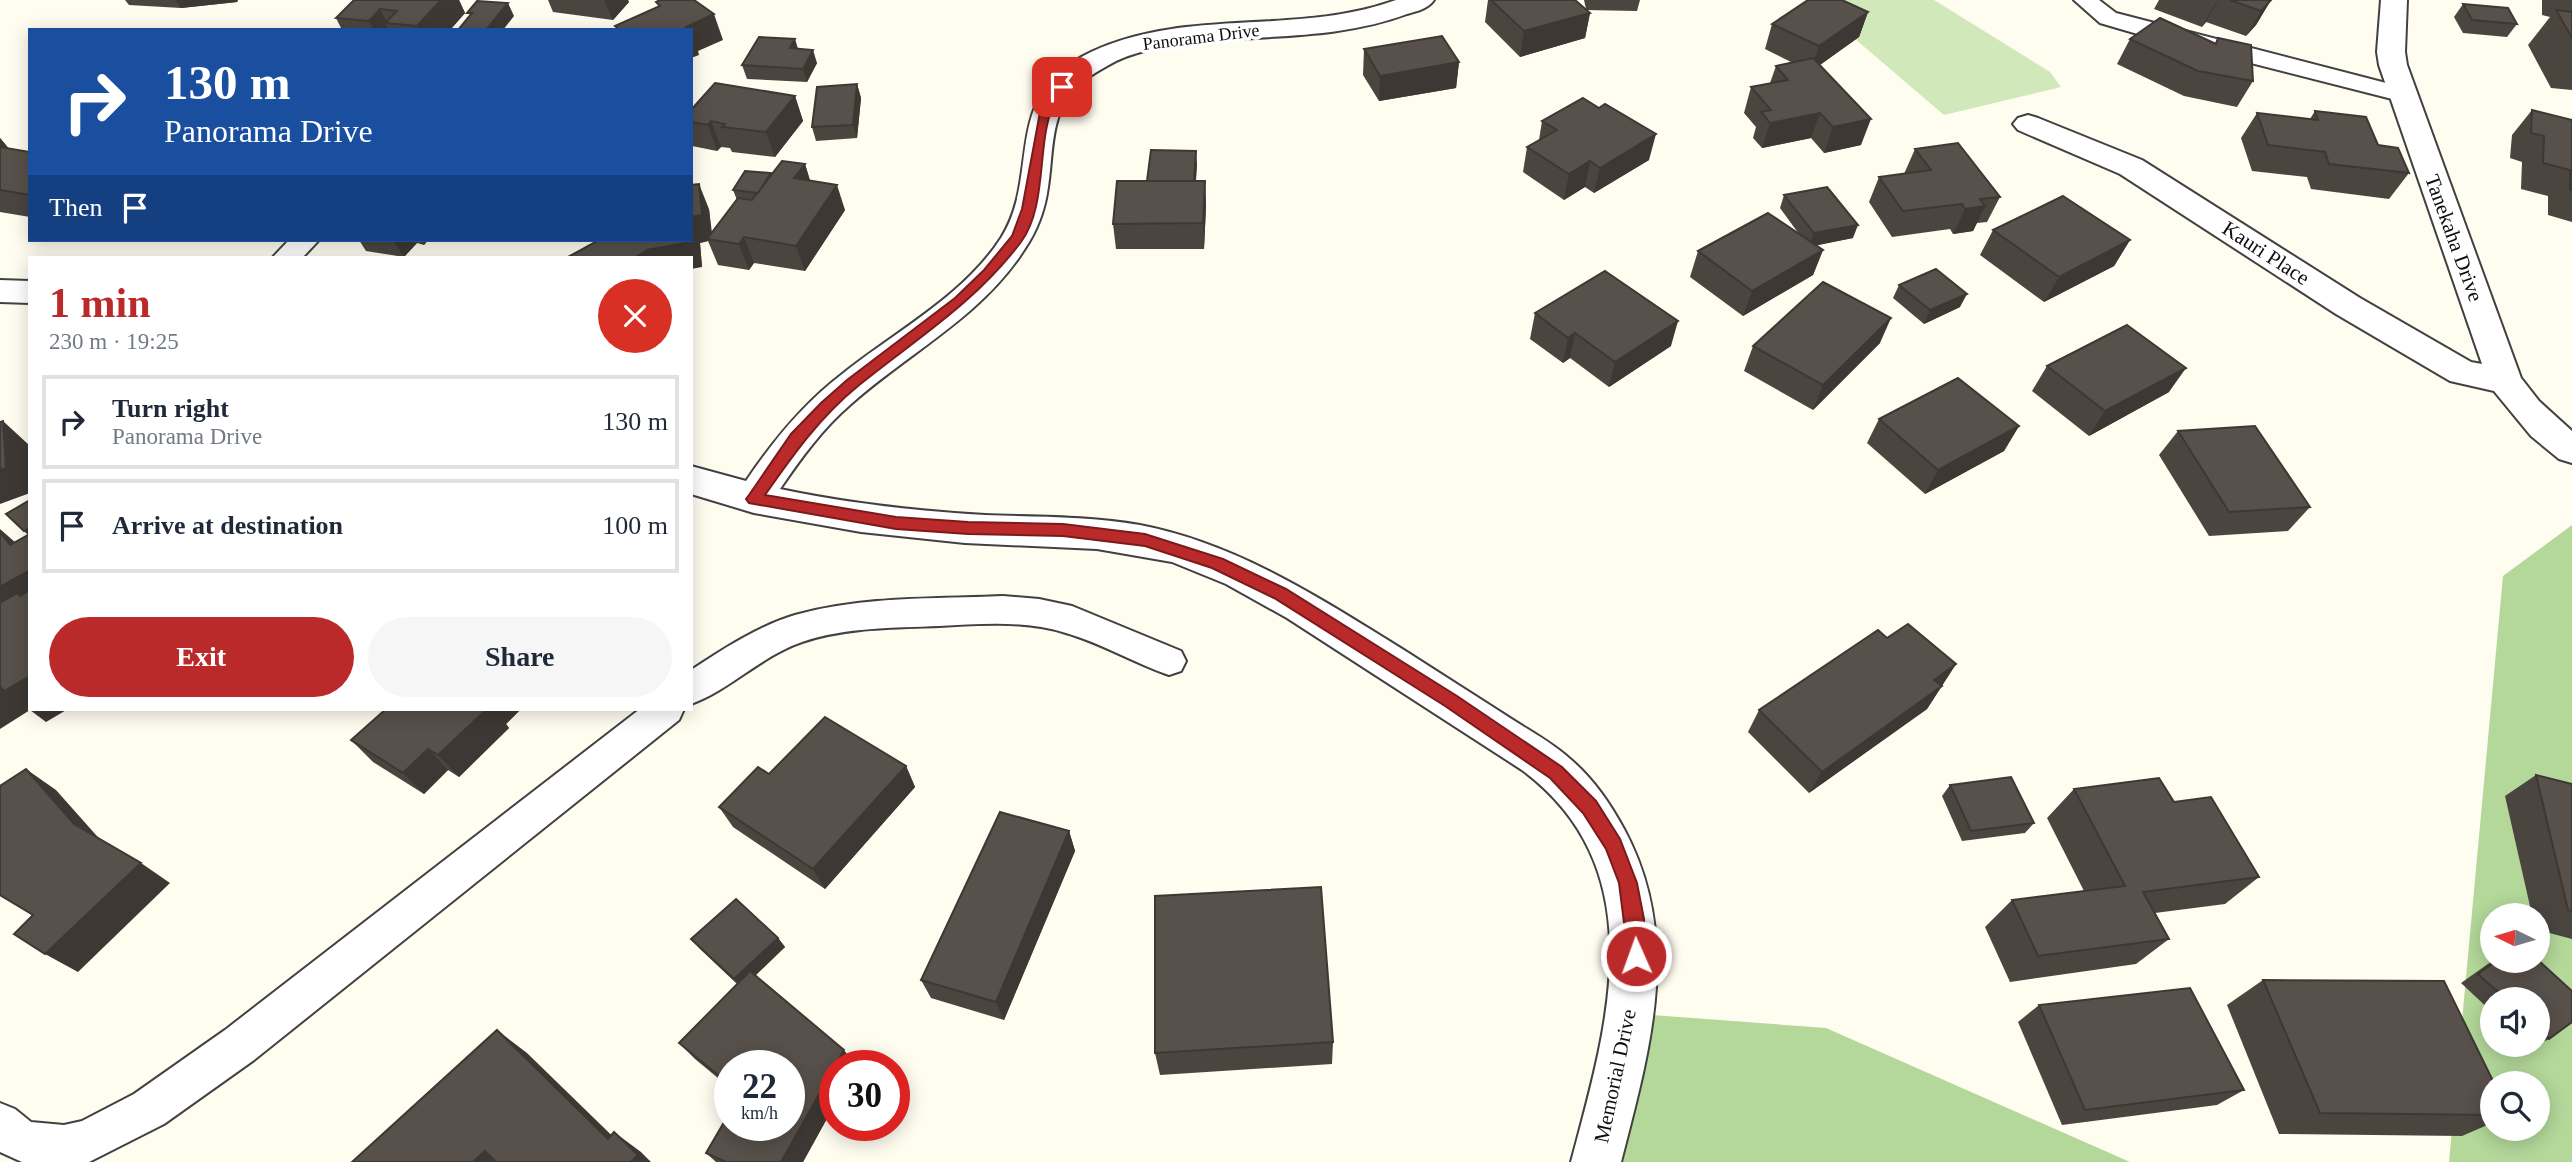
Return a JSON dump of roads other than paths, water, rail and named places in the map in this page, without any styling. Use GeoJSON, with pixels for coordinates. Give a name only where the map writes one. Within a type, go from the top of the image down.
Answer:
{"type":"FeatureCollection","features":[{"type":"Feature","properties":{"kind":"street","name":"Panorama Drive"},"geometry":{"type":"LineString","coordinates":[[754,499],[797,438],[826,406],[960,301],[989,273],[1018,237],[1029,209],[1046,107],[1074,75],[1096,60],[1144,42],[1349,20],[1421,0]]}},
{"type":"Feature","properties":{"kind":"street","name":"Tanekaha Drive"},"geometry":{"type":"LineString","coordinates":[[2393,0],[2391,52],[2505,382],[2519,404],[2536,422],[2572,450]]}},
{"type":"Feature","properties":{"kind":"street","name":"Kauri Place"},"geometry":{"type":"LineString","coordinates":[[2028,124],[2132,167],[2348,306],[2462,372],[2505,382]]}},
{"type":"Feature","properties":{"kind":"street"},"geometry":{"type":"LineString","coordinates":[[0,291],[28,292]]}},
{"type":"Feature","properties":{"kind":"street","name":"Memorial Drive"},"geometry":{"type":"LineString","coordinates":[[693,481],[754,499],[896,523],[1108,534],[1145,540],[1217,564],[1280,593],[1462,708],[1556,772],[1590,807],[1614,845],[1628,883],[1634,919],[1636,956],[1629,1016],[1596,1162]]}},
{"type":"Feature","properties":{"kind":"lane"},"geometry":{"type":"LineString","coordinates":[[2085,0],[2108,18],[2404,95]]}},
{"type":"Feature","properties":{"kind":"lane"},"geometry":{"type":"LineString","coordinates":[[288,256],[302,242]]}},
{"type":"Feature","properties":{"kind":"lane"},"geometry":{"type":"LineString","coordinates":[[693,688],[743,654],[796,629],[864,615],[1003,610],[1039,613],[1072,620],[1169,661]]}},
{"type":"Feature","properties":{"kind":"lane"},"geometry":{"type":"LineString","coordinates":[[0,1124],[9,1136],[42,1148],[84,1142],[137,1117],[219,1058],[663,711]]}}]}
